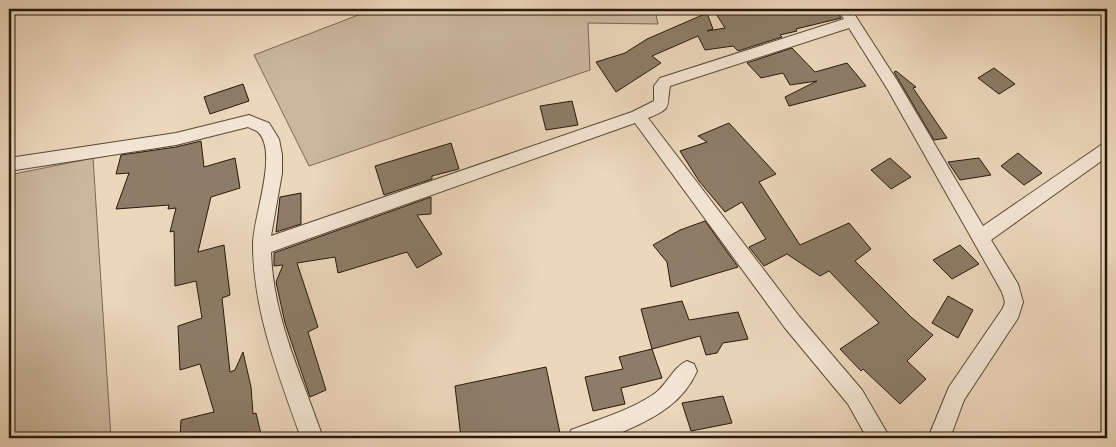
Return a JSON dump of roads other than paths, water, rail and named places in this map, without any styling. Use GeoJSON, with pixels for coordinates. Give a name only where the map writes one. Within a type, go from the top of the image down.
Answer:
{"type":"FeatureCollection","features":[{"type":"Feature","properties":{"kind":"street"},"geometry":{"type":"LineString","coordinates":[[262,247],[638,116],[662,104],[662,86],[665,82],[847,15],[893,86],[981,237],[1011,290],[1014,302],[1011,312],[956,394],[940,438]]}},
{"type":"Feature","properties":{"kind":"street"},"geometry":{"type":"LineString","coordinates":[[638,116],[792,322],[855,397],[879,438]]}},
{"type":"Feature","properties":{"kind":"street"},"geometry":{"type":"LineString","coordinates":[[9,165],[151,143],[243,122],[256,122],[266,133],[275,150],[274,169],[262,247],[266,297],[272,324],[312,438]]}},
{"type":"Feature","properties":{"kind":"street"},"geometry":{"type":"LineString","coordinates":[[981,237],[1107,149]]}},
{"type":"Feature","properties":{"kind":"street"},"geometry":{"type":"LineString","coordinates":[[579,438],[618,424],[659,403],[675,387],[687,371]]}}]}
